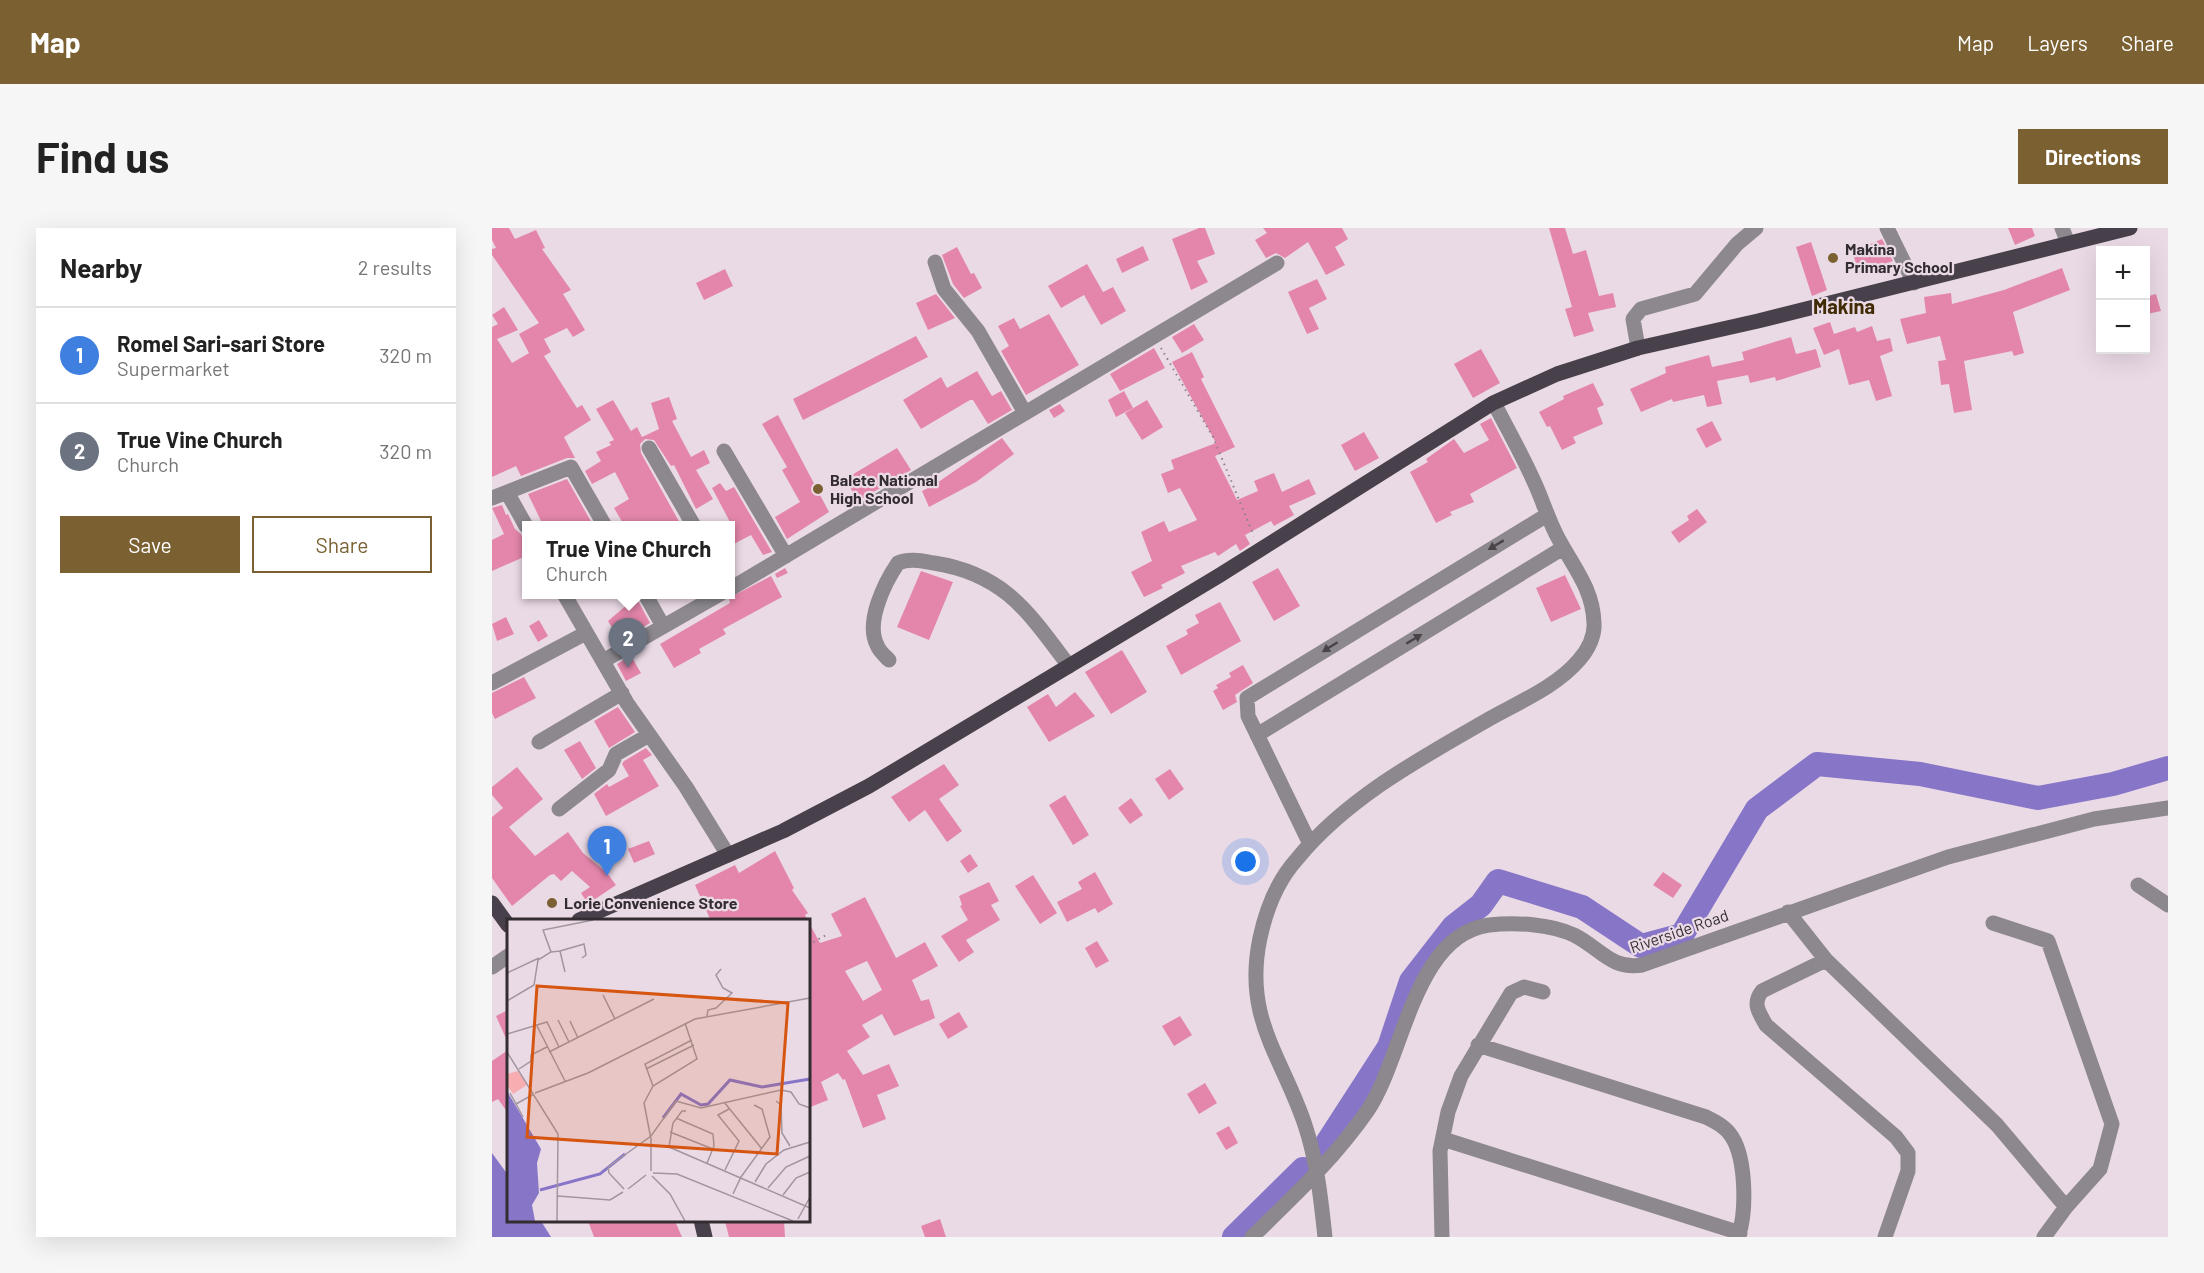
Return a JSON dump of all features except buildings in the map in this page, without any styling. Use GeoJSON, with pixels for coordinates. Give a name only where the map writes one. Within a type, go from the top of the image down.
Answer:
{"type":"FeatureCollection","features":[{"type":"Feature","properties":{"kind":"main road"},"geometry":{"type":"LineString","coordinates":[[584,919],[793,826],[869,786],[1260,549],[1494,403],[1557,374],[1638,348],[1914,283],[2065,235],[2130,228]]}},
{"type":"Feature","properties":{"kind":"main road"},"geometry":{"type":"LineString","coordinates":[[492,903],[507,924]]}},
{"type":"Feature","properties":{"kind":"main road"},"geometry":{"type":"LineString","coordinates":[[701,1222],[705,1237]]}},
{"type":"Feature","properties":{"kind":"street"},"geometry":{"type":"LineString","coordinates":[[1638,348],[1633,319],[1641,309],[1695,294],[1737,244],[1756,228]]}},
{"type":"Feature","properties":{"kind":"street"},"geometry":{"type":"LineString","coordinates":[[1887,228],[1914,283]]}},
{"type":"Feature","properties":{"kind":"street"},"geometry":{"type":"LineString","coordinates":[[935,262],[944,289],[978,331],[1025,413]]}},
{"type":"Feature","properties":{"kind":"street"},"geometry":{"type":"LineString","coordinates":[[735,586],[1277,263]]}},
{"type":"Feature","properties":{"kind":"street"},"geometry":{"type":"LineString","coordinates":[[1325,1237],[1317,1174],[1305,1125],[1265,1036],[1259,1015],[1255,977],[1260,938],[1275,893],[1294,861],[1310,844],[1371,791],[1439,748],[1557,680],[1580,660],[1592,639],[1595,627],[1593,602],[1589,589],[1563,548],[1536,486],[1494,403]]}},
{"type":"Feature","properties":{"kind":"street"},"geometry":{"type":"LineString","coordinates":[[649,448],[692,521]]}},
{"type":"Feature","properties":{"kind":"street"},"geometry":{"type":"LineString","coordinates":[[724,451],[786,556]]}},
{"type":"Feature","properties":{"kind":"street"},"geometry":{"type":"LineString","coordinates":[[492,498],[508,494],[571,467],[603,521]]}},
{"type":"Feature","properties":{"kind":"street"},"geometry":{"type":"LineString","coordinates":[[508,494],[523,521]]}},
{"type":"Feature","properties":{"kind":"street"},"geometry":{"type":"LineString","coordinates":[[1310,844],[1248,716],[1247,698],[1547,515]]}},
{"type":"Feature","properties":{"kind":"street"},"geometry":{"type":"LineString","coordinates":[[1257,735],[1563,548]]}},
{"type":"Feature","properties":{"kind":"street"},"geometry":{"type":"LineString","coordinates":[[889,660],[876,645],[874,622],[892,572],[898,563],[914,560],[953,566],[1005,590],[1027,611],[1069,666]]}},
{"type":"Feature","properties":{"kind":"street"},"geometry":{"type":"LineString","coordinates":[[567,599],[622,693],[728,855]]}},
{"type":"Feature","properties":{"kind":"street"},"geometry":{"type":"LineString","coordinates":[[648,599],[663,626]]}},
{"type":"Feature","properties":{"kind":"street"},"geometry":{"type":"LineString","coordinates":[[603,661],[711,599]]}},
{"type":"Feature","properties":{"kind":"street"},"geometry":{"type":"LineString","coordinates":[[492,682],[586,633]]}},
{"type":"Feature","properties":{"kind":"street"},"geometry":{"type":"LineString","coordinates":[[539,742],[622,693]]}},
{"type":"Feature","properties":{"kind":"street"},"geometry":{"type":"LineString","coordinates":[[559,809],[609,770],[616,754],[650,735]]}},
{"type":"Feature","properties":{"kind":"street","name":"Riverside Road"},"geometry":{"type":"LineString","coordinates":[[1252,1237],[1317,1174],[1368,1110],[1385,1079],[1409,1013],[1435,960],[1449,943],[1467,932],[1488,925],[1536,925],[1574,935],[1616,963],[1629,967],[1642,965],[1948,856],[2094,819],[2168,808]]}},
{"type":"Feature","properties":{"kind":"street"},"geometry":{"type":"LineString","coordinates":[[2138,885],[2168,905]]}},
{"type":"Feature","properties":{"kind":"street"},"geometry":{"type":"LineString","coordinates":[[1788,912],[1826,960],[1997,1125],[2066,1207]]}},
{"type":"Feature","properties":{"kind":"street"},"geometry":{"type":"LineString","coordinates":[[1994,923],[2048,941],[2112,1124],[2100,1170],[2066,1207],[2044,1237]]}},
{"type":"Feature","properties":{"kind":"street"},"geometry":{"type":"LineString","coordinates":[[492,967],[507,957]]}},
{"type":"Feature","properties":{"kind":"street"},"geometry":{"type":"LineString","coordinates":[[1826,960],[1762,991],[1756,999],[1756,1006],[1766,1025],[1896,1137],[1908,1153],[1908,1171],[1885,1237]]}},
{"type":"Feature","properties":{"kind":"street"},"geometry":{"type":"LineString","coordinates":[[1442,1237],[1440,1151],[1448,1112],[1461,1076],[1511,993],[1524,987],[1543,992]]}},
{"type":"Feature","properties":{"kind":"street"},"geometry":{"type":"LineString","coordinates":[[1443,1139],[1739,1235],[1744,1211],[1739,1154],[1731,1134],[1720,1125],[1706,1117],[1478,1045]]}},
{"type":"Feature","properties":{"kind":"path"},"geometry":{"type":"LineString","coordinates":[[1154,336],[1213,437],[1260,549]]}},
{"type":"Feature","properties":{"kind":"path"},"geometry":{"type":"LineString","coordinates":[[810,944],[828,934]]}},
{"type":"Feature","properties":{"kind":"shaded area"},"geometry":{"type":"Polygon","coordinates":[[[492,1153],[507,1174],[507,1222],[542,1222],[551,1237],[492,1237],[492,1153]]]}},
{"type":"Feature","properties":{"kind":"waterway"},"geometry":{"type":"LineString","coordinates":[[1325,1146],[1389,1047],[1411,981],[1453,927],[1481,905],[1498,881],[1582,907],[1641,946],[1682,935],[1757,809],[1817,764],[1920,774],[2038,798],[2113,784],[2168,768]]}},
{"type":"Feature","properties":{"kind":"waterway"},"geometry":{"type":"LineString","coordinates":[[1234,1237],[1303,1169]]}},
{"type":"Feature","properties":{"kind":"place","name":"Makina Primary School"},"geometry":{"type":"Point","coordinates":[1833,258]}},
{"type":"Feature","properties":{"kind":"place","name":"Balete National High School"},"geometry":{"type":"Point","coordinates":[818,489]}},
{"type":"Feature","properties":{"kind":"place","name":"True Vine Church"},"geometry":{"type":"Point","coordinates":[628,668]}},
{"type":"Feature","properties":{"kind":"place","name":"Romel Sari-sari Store"},"geometry":{"type":"Point","coordinates":[607,876]}},
{"type":"Feature","properties":{"kind":"place","name":"Lorie Convenience Store"},"geometry":{"type":"Point","coordinates":[552,903]}},
{"type":"Feature","properties":{"kind":"district","name":"Makina"},"geometry":{"type":"Point","coordinates":[1844,307]}}]}
